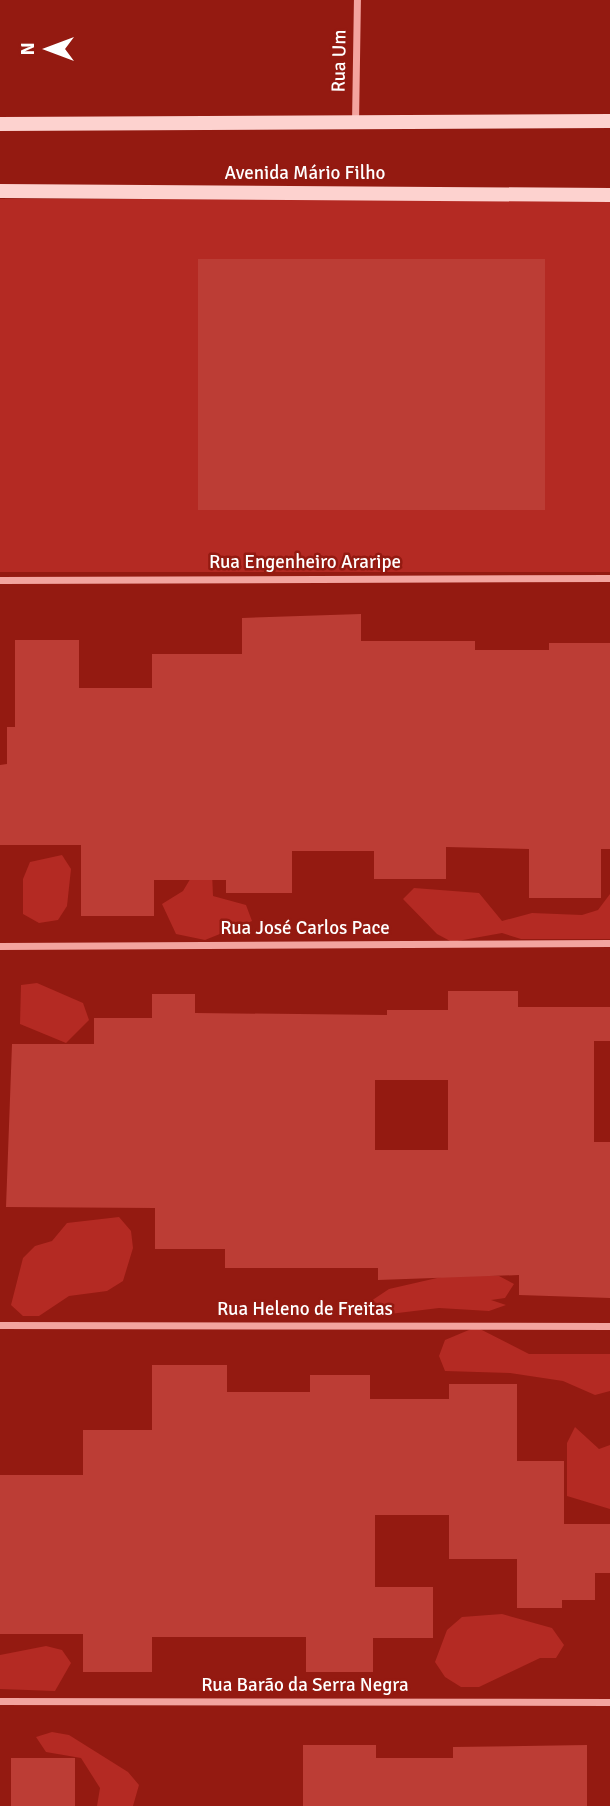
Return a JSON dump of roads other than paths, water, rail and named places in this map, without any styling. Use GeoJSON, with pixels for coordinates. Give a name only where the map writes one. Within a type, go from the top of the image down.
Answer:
{"type":"FeatureCollection","features":[{"type":"Feature","properties":{"kind":"main road"},"geometry":{"type":"LineString","coordinates":[[0,124],[610,121]]}},
{"type":"Feature","properties":{"kind":"main road","name":"Avenida Mário Filho"},"geometry":{"type":"LineString","coordinates":[[0,191],[610,195]]}},
{"type":"Feature","properties":{"kind":"street","name":"Rua Um"},"geometry":{"type":"LineString","coordinates":[[355,123],[357,0]]}},
{"type":"Feature","properties":{"kind":"street","name":"Rua Engenheiro Araripe"},"geometry":{"type":"LineString","coordinates":[[0,580],[610,578]]}},
{"type":"Feature","properties":{"kind":"street","name":"Rua José Carlos Pace"},"geometry":{"type":"LineString","coordinates":[[0,946],[610,943]]}},
{"type":"Feature","properties":{"kind":"street","name":"Rua Heleno de Freitas"},"geometry":{"type":"LineString","coordinates":[[0,1325],[610,1326]]}},
{"type":"Feature","properties":{"kind":"street","name":"Rua Barão da Serra Negra"},"geometry":{"type":"LineString","coordinates":[[0,1700],[610,1702]]}}]}
